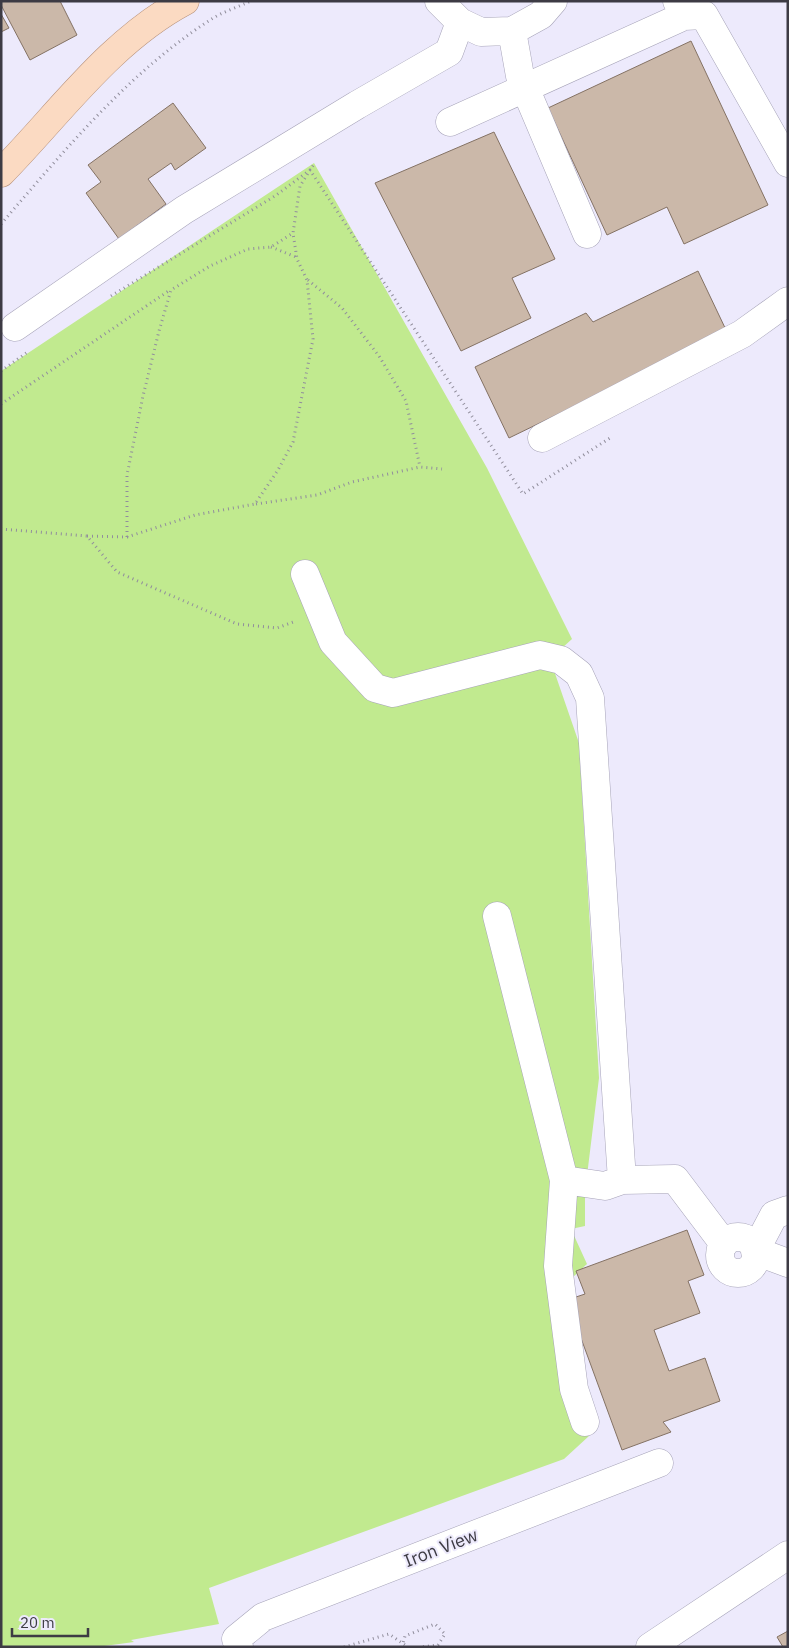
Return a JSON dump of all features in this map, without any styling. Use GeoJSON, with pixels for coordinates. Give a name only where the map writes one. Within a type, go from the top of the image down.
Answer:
{"type":"FeatureCollection","features":[{"type":"Feature","properties":{"kind":"main road"},"geometry":{"type":"LineString","coordinates":[[1,173],[111,55],[166,11],[185,1]]}},
{"type":"Feature","properties":{"kind":"street"},"geometry":{"type":"LineString","coordinates":[[441,2],[460,22],[480,32],[512,31],[541,16],[553,1]]}},
{"type":"Feature","properties":{"kind":"street"},"geometry":{"type":"LineString","coordinates":[[450,122],[525,89],[680,8],[704,15],[788,163]]}},
{"type":"Feature","properties":{"kind":"street"},"geometry":{"type":"LineString","coordinates":[[15,327],[184,210],[357,105],[449,52],[460,22]]}},
{"type":"Feature","properties":{"kind":"street"},"geometry":{"type":"LineString","coordinates":[[512,31],[520,76],[587,234]]}},
{"type":"Feature","properties":{"kind":"street"},"geometry":{"type":"LineString","coordinates":[[542,438],[742,334],[788,301]]}},
{"type":"Feature","properties":{"kind":"street"},"geometry":{"type":"LineString","coordinates":[[305,574],[333,642],[375,688],[393,693],[540,655],[561,660],[579,674],[590,698],[622,1180]]}},
{"type":"Feature","properties":{"kind":"street"},"geometry":{"type":"LineString","coordinates":[[497,916],[564,1180],[558,1266],[574,1389],[586,1422]]}},
{"type":"Feature","properties":{"kind":"street"},"geometry":{"type":"LineString","coordinates":[[564,1180],[605,1186],[622,1180],[675,1179],[724,1244],[733,1238],[744,1238],[753,1245],[755,1251]]}},
{"type":"Feature","properties":{"kind":"street"},"geometry":{"type":"LineString","coordinates":[[755,1251],[774,1215],[788,1210]]}},
{"type":"Feature","properties":{"kind":"street"},"geometry":{"type":"LineString","coordinates":[[755,1251],[788,1264]]}},
{"type":"Feature","properties":{"kind":"street","name":"Iron View"},"geometry":{"type":"LineString","coordinates":[[239,1647],[236,1639],[263,1617],[659,1462]]}},
{"type":"Feature","properties":{"kind":"street"},"geometry":{"type":"LineString","coordinates":[[650,1647],[788,1555]]}},
{"type":"Feature","properties":{"kind":"path"},"geometry":{"type":"LineString","coordinates":[[1,224],[82,131],[140,74],[211,19],[251,1]]}},
{"type":"Feature","properties":{"kind":"path"},"geometry":{"type":"LineString","coordinates":[[255,504],[278,470],[293,442],[313,339],[307,280],[297,258],[293,233],[300,186],[314,163],[321,159]]}},
{"type":"Feature","properties":{"kind":"path"},"geometry":{"type":"LineString","coordinates":[[108,298],[275,196],[310,170]]}},
{"type":"Feature","properties":{"kind":"path"},"geometry":{"type":"LineString","coordinates":[[310,170],[523,494],[610,438]]}},
{"type":"Feature","properties":{"kind":"path"},"geometry":{"type":"LineString","coordinates":[[1,404],[210,266],[248,249],[271,247],[293,233]]}},
{"type":"Feature","properties":{"kind":"path"},"geometry":{"type":"LineString","coordinates":[[271,247],[297,258]]}},
{"type":"Feature","properties":{"kind":"path"},"geometry":{"type":"LineString","coordinates":[[307,280],[342,308],[379,356],[406,401],[420,467]]}},
{"type":"Feature","properties":{"kind":"path"},"geometry":{"type":"LineString","coordinates":[[127,537],[127,475],[147,378],[171,290]]}},
{"type":"Feature","properties":{"kind":"path"},"geometry":{"type":"LineString","coordinates":[[1,371],[34,348]]}},
{"type":"Feature","properties":{"kind":"path"},"geometry":{"type":"LineString","coordinates":[[1,529],[86,536],[127,537],[195,515],[317,495],[352,482],[420,467],[442,469]]}},
{"type":"Feature","properties":{"kind":"path"},"geometry":{"type":"LineString","coordinates":[[86,536],[117,572],[237,624],[277,628],[320,611]]}},
{"type":"Feature","properties":{"kind":"path"},"geometry":{"type":"LineString","coordinates":[[402,1646],[405,1636],[435,1624],[445,1634],[438,1645],[420,1647]]}},
{"type":"Feature","properties":{"kind":"path"},"geometry":{"type":"LineString","coordinates":[[344,1647],[389,1634],[402,1646],[408,1647]]}},
{"type":"Feature","properties":{"kind":"green space"},"geometry":{"type":"Polygon","coordinates":[[[314,163],[487,468],[572,639],[550,659],[579,743],[599,1078],[585,1192],[585,1226],[571,1229],[587,1264],[557,1292],[589,1436],[564,1459],[209,1588],[219,1624],[131,1640],[134,1642],[97,1647],[1,1647],[1,371],[314,163]]]}},
{"type":"Feature","properties":{"kind":"building"},"geometry":{"type":"Polygon","coordinates":[[[1,1],[60,1],[77,35],[30,60],[1,5],[1,1]]]}},
{"type":"Feature","properties":{"kind":"building"},"geometry":{"type":"Polygon","coordinates":[[[1,14],[9,28],[1,32],[1,14]]]}},
{"type":"Feature","properties":{"kind":"building"},"geometry":{"type":"Polygon","coordinates":[[[691,41],[768,205],[684,244],[667,207],[607,235],[548,108],[691,41]]]}},
{"type":"Feature","properties":{"kind":"building"},"geometry":{"type":"Polygon","coordinates":[[[173,103],[206,148],[175,170],[171,163],[148,179],[166,204],[119,239],[86,193],[101,182],[88,165],[173,103]]]}},
{"type":"Feature","properties":{"kind":"building"},"geometry":{"type":"Polygon","coordinates":[[[494,132],[555,259],[512,278],[531,318],[461,351],[375,183],[494,132]]]}},
{"type":"Feature","properties":{"kind":"building"},"geometry":{"type":"Polygon","coordinates":[[[698,271],[727,332],[509,438],[475,367],[586,313],[593,322],[698,271]]]}},
{"type":"Feature","properties":{"kind":"building"},"geometry":{"type":"Polygon","coordinates":[[[687,1230],[704,1275],[688,1281],[700,1313],[654,1330],[669,1371],[705,1358],[720,1401],[663,1422],[671,1432],[622,1450],[567,1300],[585,1294],[576,1271],[687,1230]]]}},
{"type":"Feature","properties":{"kind":"building"},"geometry":{"type":"Polygon","coordinates":[[[788,1631],[788,1647],[783,1647],[777,1637],[788,1631]]]}}]}
